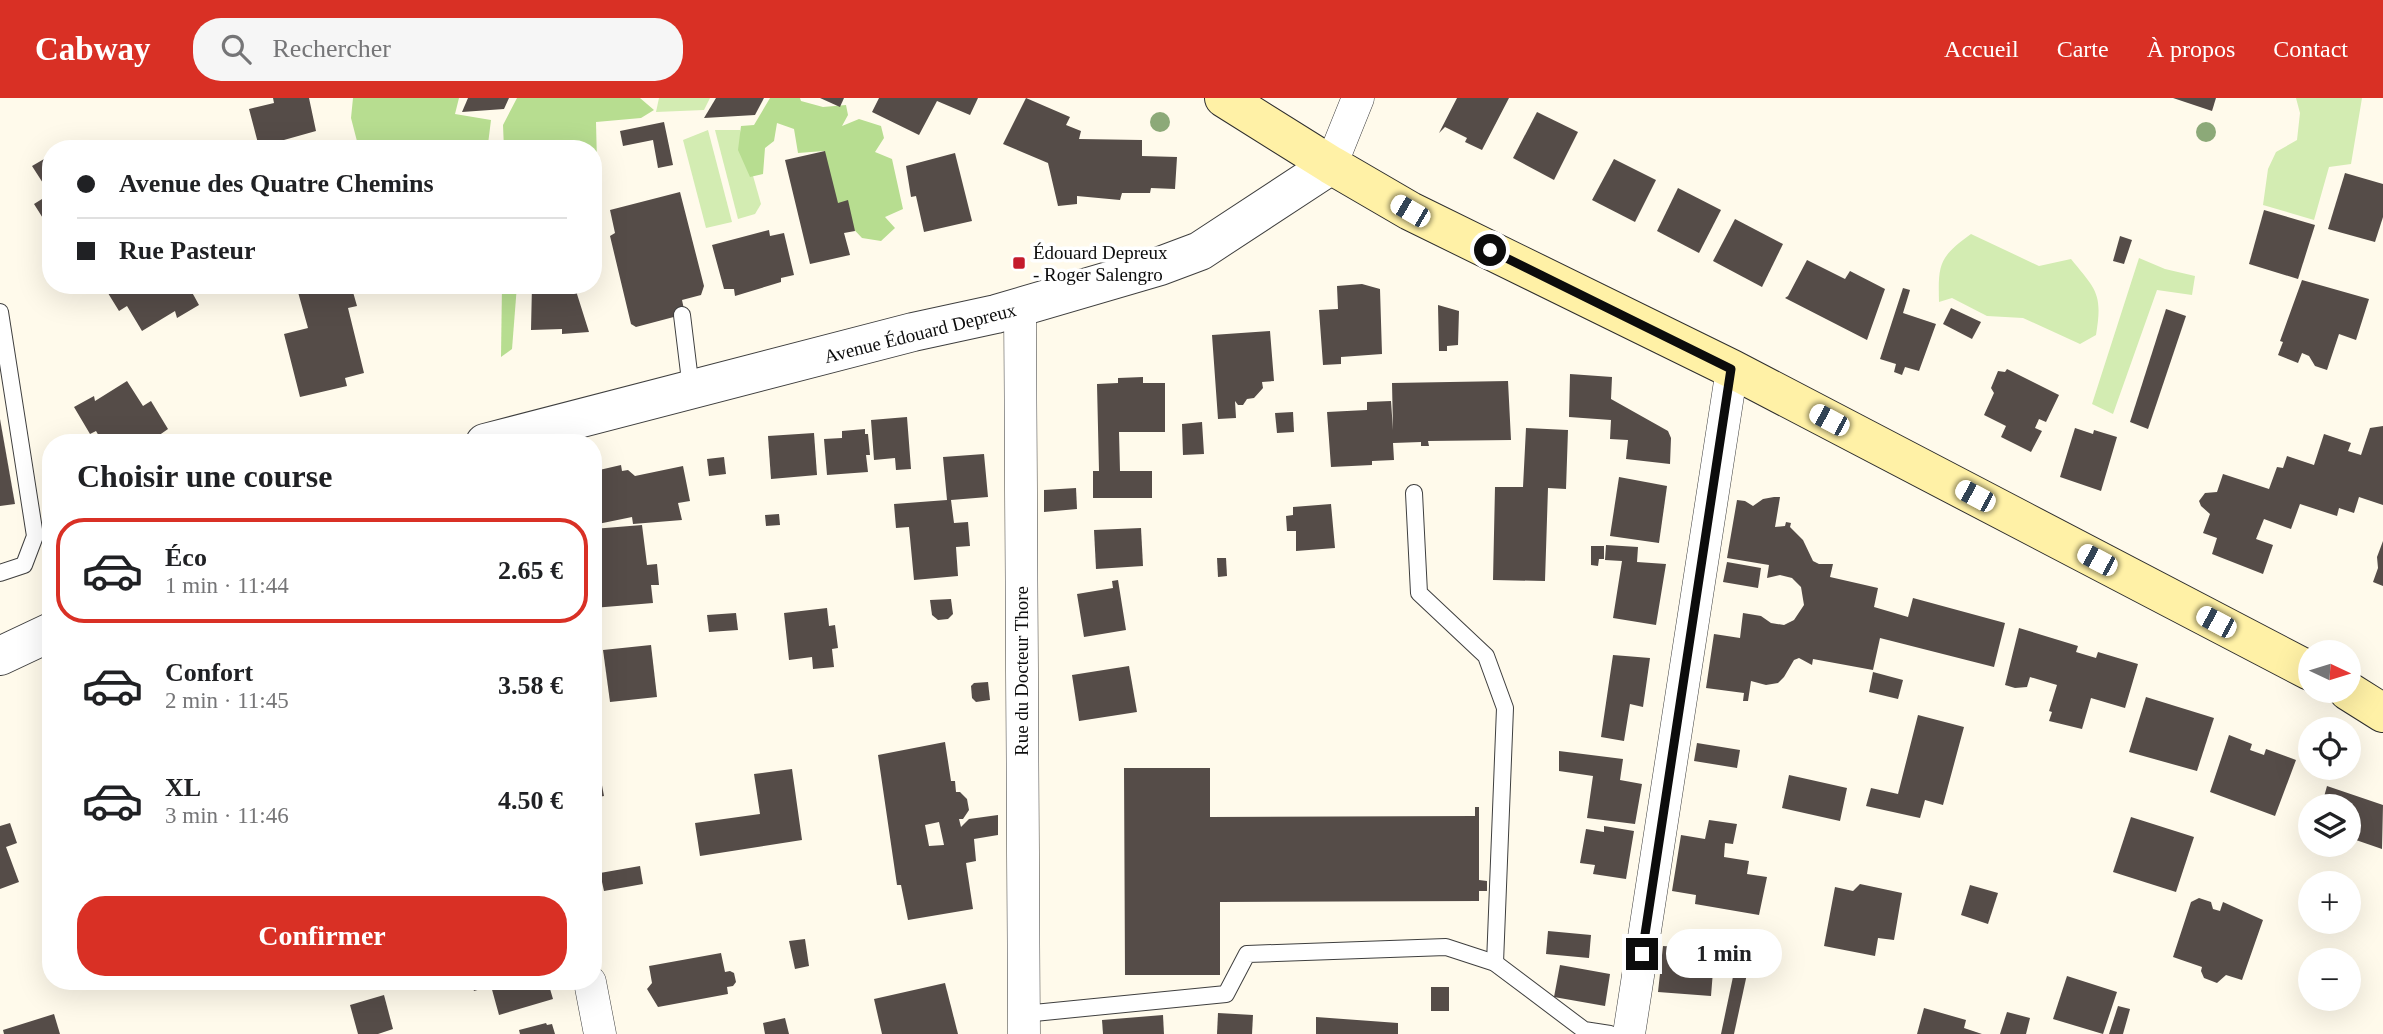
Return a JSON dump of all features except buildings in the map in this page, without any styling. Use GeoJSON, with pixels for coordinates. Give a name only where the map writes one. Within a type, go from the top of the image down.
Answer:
{"type":"FeatureCollection","features":[{"type":"Feature","properties":{"kind":"main road"},"geometry":{"type":"LineString","coordinates":[[1224,98],[1410,211],[1731,369],[2298,665]]}},
{"type":"Feature","properties":{"kind":"main road"},"geometry":{"type":"LineString","coordinates":[[2361,699],[2383,713]]}},
{"type":"Feature","properties":{"kind":"street"},"geometry":{"type":"LineString","coordinates":[[1331,165],[1358,98]]}},
{"type":"Feature","properties":{"kind":"street","name":"Avenue Édouard Depreux"},"geometry":{"type":"LineString","coordinates":[[519,434],[913,332],[1020,308],[1160,266],[1200,251],[1331,165]]}},
{"type":"Feature","properties":{"kind":"street","name":"Rue du Docteur Thore"},"geometry":{"type":"LineString","coordinates":[[1020,308],[1024,1024]]}},
{"type":"Feature","properties":{"kind":"street"},"geometry":{"type":"LineString","coordinates":[[1629,1034],[1731,369]]}},
{"type":"Feature","properties":{"kind":"street"},"geometry":{"type":"LineString","coordinates":[[0,656],[42,636]]}},
{"type":"Feature","properties":{"kind":"street"},"geometry":{"type":"LineString","coordinates":[[592,990],[600,1034]]}},
{"type":"Feature","properties":{"kind":"lane"},"geometry":{"type":"LineString","coordinates":[[0,312],[35,536],[24,565],[0,573]]}},
{"type":"Feature","properties":{"kind":"lane"},"geometry":{"type":"LineString","coordinates":[[682,315],[691,389]]}},
{"type":"Feature","properties":{"kind":"lane"},"geometry":{"type":"LineString","coordinates":[[1413,493],[1419,593],[1486,656],[1505,708],[1495,963]]}},
{"type":"Feature","properties":{"kind":"lane"},"geometry":{"type":"LineString","coordinates":[[1024,1024],[1226,994],[1247,954],[1446,947],[1495,963],[1584,1030],[1610,1034]]}},
{"type":"Feature","properties":{"kind":"green space"},"geometry":{"type":"Polygon","coordinates":[[[353,98],[459,98],[455,114],[491,120],[488,140],[357,140],[351,118],[353,98]]]}},
{"type":"Feature","properties":{"kind":"green space"},"geometry":{"type":"Polygon","coordinates":[[[517,98],[640,98],[654,110],[641,118],[596,122],[596,140],[504,140],[503,125],[517,98]]]}},
{"type":"Feature","properties":{"kind":"green space"},"geometry":{"type":"Polygon","coordinates":[[[659,98],[710,98],[704,110],[656,112],[659,98]]]}},
{"type":"Feature","properties":{"kind":"green space"},"geometry":{"type":"Polygon","coordinates":[[[770,98],[800,98],[801,101],[823,107],[846,105],[848,115],[842,126],[859,119],[881,126],[884,138],[875,152],[892,159],[903,209],[885,217],[895,228],[881,241],[862,238],[829,203],[824,151],[798,153],[794,129],[777,123],[774,141],[765,148],[763,174],[750,177],[738,150],[741,126],[754,125],[770,98]]]}},
{"type":"Feature","properties":{"kind":"green space"},"geometry":{"type":"Polygon","coordinates":[[[2296,98],[2362,98],[2351,164],[2329,167],[2314,220],[2263,205],[2268,169],[2276,152],[2297,140],[2300,113],[2296,98]]]}},
{"type":"Feature","properties":{"kind":"green space"},"geometry":{"type":"Polygon","coordinates":[[[708,130],[732,222],[706,228],[683,140],[708,130]]]}},
{"type":"Feature","properties":{"kind":"green space"},"geometry":{"type":"Polygon","coordinates":[[[715,130],[740,130],[761,204],[755,214],[738,219],[715,130]]]}},
{"type":"Feature","properties":{"kind":"green space"},"geometry":{"type":"Polygon","coordinates":[[[1971,234],[2039,266],[2071,259],[2096,293],[2099,310],[2096,335],[2080,344],[2023,318],[1987,316],[1952,298],[1939,302],[1939,279],[1943,262],[1952,249],[1971,234]]]}},
{"type":"Feature","properties":{"kind":"green space"},"geometry":{"type":"Polygon","coordinates":[[[2139,258],[2165,269],[2195,276],[2192,295],[2157,290],[2113,414],[2092,404],[2139,258]]]}},
{"type":"Feature","properties":{"kind":"green space"},"geometry":{"type":"Polygon","coordinates":[[[502,294],[516,294],[512,349],[501,357],[502,294]]]}},
{"type":"Feature","properties":{"kind":"place","name":"Édouard Depreux - Roger Salengro"},"geometry":{"type":"Point","coordinates":[1019,263]}},
{"type":"Feature","properties":{"kind":"route"},"geometry":{"type":"LineString","coordinates":[[1490,250],[1731,369],[1642,954]]}}]}
